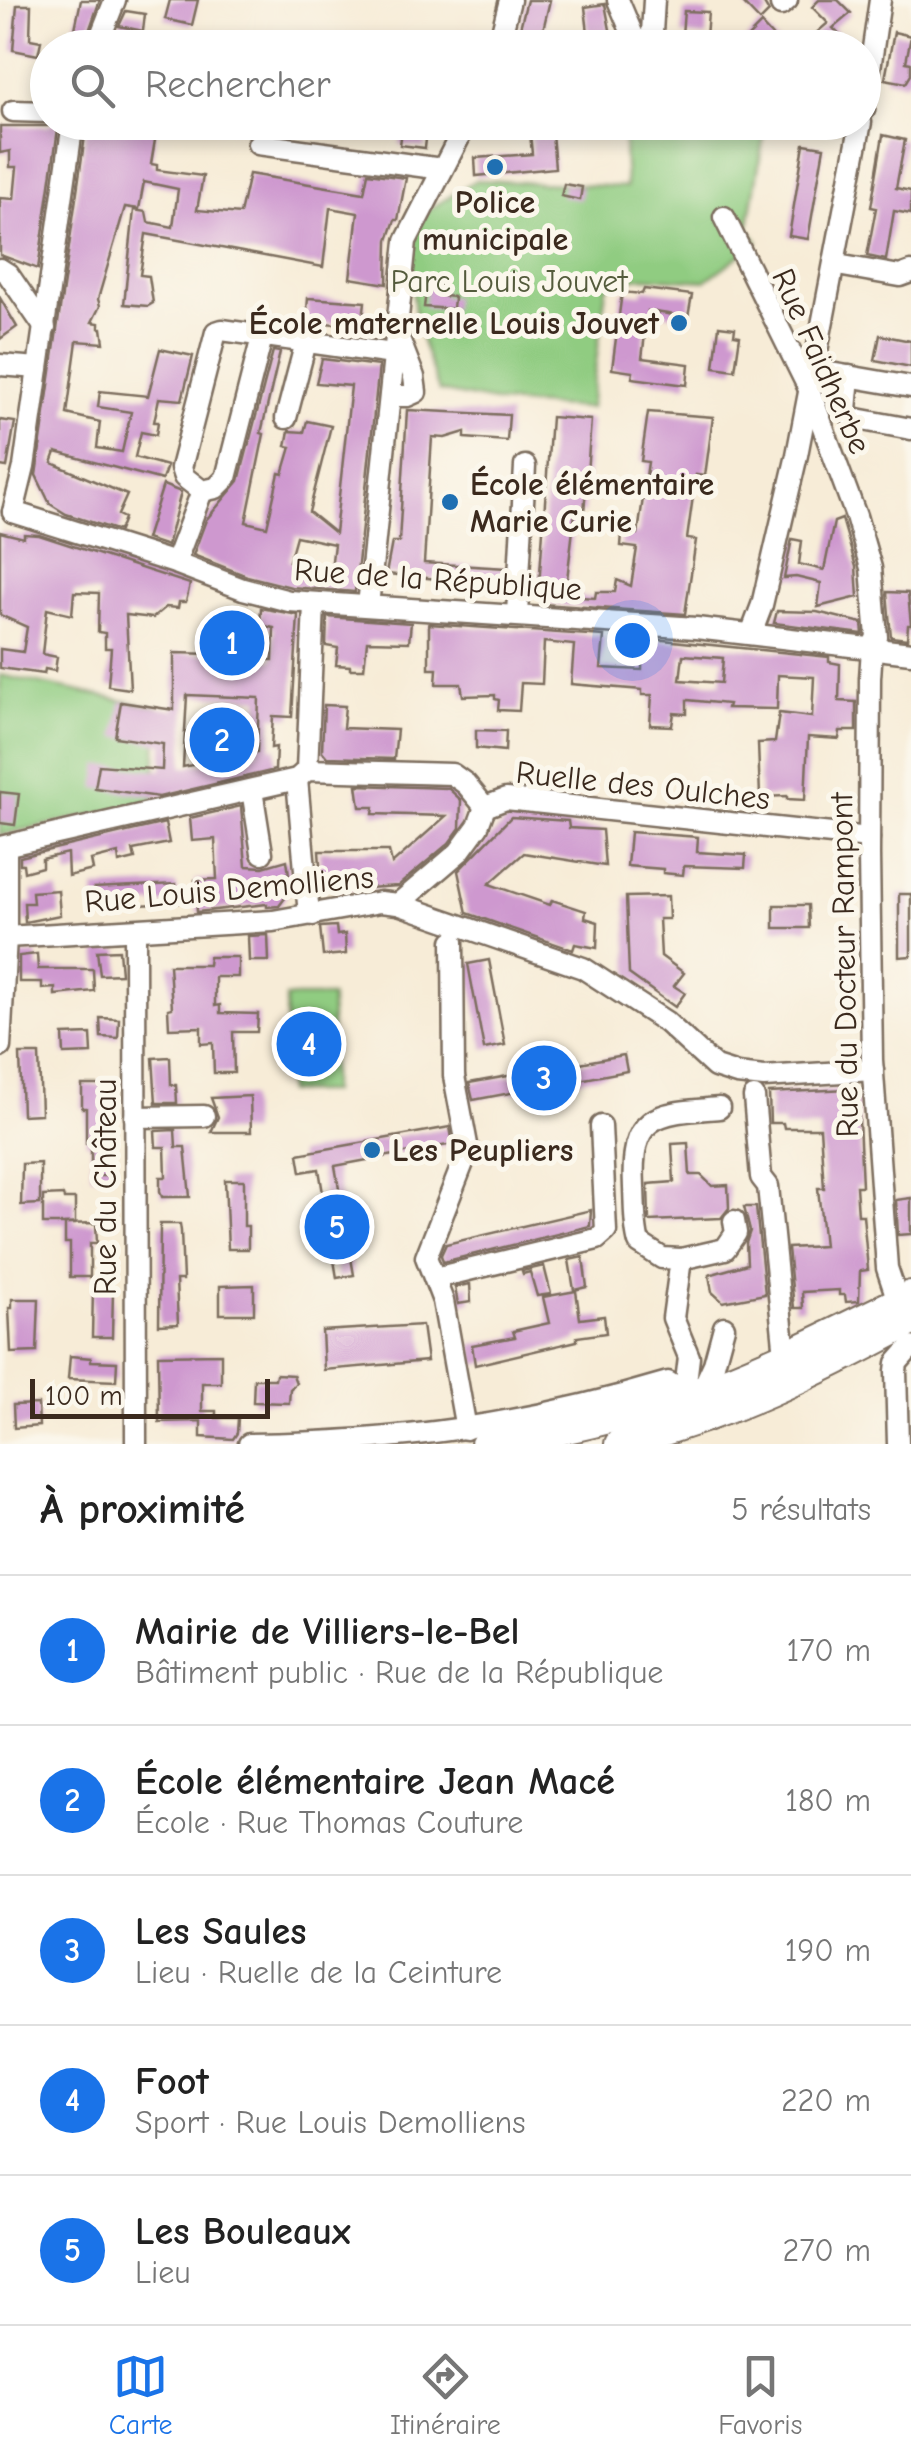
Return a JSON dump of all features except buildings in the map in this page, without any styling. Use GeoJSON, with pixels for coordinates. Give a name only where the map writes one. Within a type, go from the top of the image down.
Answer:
{"type":"FeatureCollection","features":[{"type":"Feature","properties":{"kind":"main road"},"geometry":{"type":"LineString","coordinates":[[619,1444],[699,1430],[867,1346],[900,1295]]}},
{"type":"Feature","properties":{"kind":"main road"},"geometry":{"type":"LineString","coordinates":[[476,1437],[572,1427],[685,1395],[785,1355],[900,1295]]}},
{"type":"Feature","properties":{"kind":"main road"},"geometry":{"type":"LineString","coordinates":[[685,1395],[699,1430]]}},
{"type":"Feature","properties":{"kind":"street"},"geometry":{"type":"LineString","coordinates":[[103,30],[115,0]]}},
{"type":"Feature","properties":{"kind":"street"},"geometry":{"type":"LineString","coordinates":[[502,30],[510,0]]}},
{"type":"Feature","properties":{"kind":"street"},"geometry":{"type":"LineString","coordinates":[[618,0],[631,30]]}},
{"type":"Feature","properties":{"kind":"street"},"geometry":{"type":"LineString","coordinates":[[652,30],[654,0]]}},
{"type":"Feature","properties":{"kind":"street"},"geometry":{"type":"LineString","coordinates":[[876,30],[880,0]]}},
{"type":"Feature","properties":{"kind":"street"},"geometry":{"type":"LineString","coordinates":[[13,111],[30,111]]}},
{"type":"Feature","properties":{"kind":"street"},"geometry":{"type":"LineString","coordinates":[[6,519],[24,467],[71,140]]}},
{"type":"Feature","properties":{"kind":"street"},"geometry":{"type":"LineString","coordinates":[[368,606],[406,241],[457,140]]}},
{"type":"Feature","properties":{"kind":"street"},"geometry":{"type":"LineString","coordinates":[[751,634],[797,454],[858,140]]}},
{"type":"Feature","properties":{"kind":"street"},"geometry":{"type":"LineString","coordinates":[[258,144],[443,167]]}},
{"type":"Feature","properties":{"kind":"street"},"geometry":{"type":"LineString","coordinates":[[386,148],[436,155],[443,167]]}},
{"type":"Feature","properties":{"kind":"street","name":"Rue Faidherbe"},"geometry":{"type":"LineString","coordinates":[[724,217],[811,378],[871,568],[877,638],[872,648]]}},
{"type":"Feature","properties":{"kind":"street"},"geometry":{"type":"LineString","coordinates":[[843,266],[900,276],[911,272]]}},
{"type":"Feature","properties":{"kind":"street"},"geometry":{"type":"LineString","coordinates":[[4,272],[51,283]]}},
{"type":"Feature","properties":{"kind":"street"},"geometry":{"type":"LineString","coordinates":[[4,272],[45,328]]}},
{"type":"Feature","properties":{"kind":"street"},"geometry":{"type":"LineString","coordinates":[[390,396],[416,392],[396,331]]}},
{"type":"Feature","properties":{"kind":"street"},"geometry":{"type":"LineString","coordinates":[[202,491],[184,476],[181,468],[216,332],[393,354]]}},
{"type":"Feature","properties":{"kind":"street"},"geometry":{"type":"LineString","coordinates":[[202,491],[216,488],[226,478],[262,336]]}},
{"type":"Feature","properties":{"kind":"street"},"geometry":{"type":"LineString","coordinates":[[286,418],[306,342]]}},
{"type":"Feature","properties":{"kind":"street"},"geometry":{"type":"LineString","coordinates":[[0,364],[38,368]]}},
{"type":"Feature","properties":{"kind":"street"},"geometry":{"type":"LineString","coordinates":[[811,378],[850,376],[911,387]]}},
{"type":"Feature","properties":{"kind":"street"},"geometry":{"type":"LineString","coordinates":[[850,376],[846,410],[852,418],[911,429]]}},
{"type":"Feature","properties":{"kind":"street"},"geometry":{"type":"LineString","coordinates":[[518,614],[525,466]]}},
{"type":"Feature","properties":{"kind":"street"},"geometry":{"type":"LineString","coordinates":[[175,563],[202,491]]}},
{"type":"Feature","properties":{"kind":"street","name":"Rue de la République"},"geometry":{"type":"LineString","coordinates":[[6,519],[175,563],[244,589],[314,604],[518,614],[751,634],[911,653]]}},
{"type":"Feature","properties":{"kind":"street"},"geometry":{"type":"LineString","coordinates":[[313,915],[308,904],[302,775],[314,604]]}},
{"type":"Feature","properties":{"kind":"street","name":"Rue du Docteur Rampont"},"geometry":{"type":"LineString","coordinates":[[872,648],[869,838],[874,1070],[900,1295]]}},
{"type":"Feature","properties":{"kind":"street"},"geometry":{"type":"LineString","coordinates":[[0,1047],[6,938],[3,847],[302,775],[452,774],[485,807]]}},
{"type":"Feature","properties":{"kind":"street"},"geometry":{"type":"LineString","coordinates":[[252,790],[262,852]]}},
{"type":"Feature","properties":{"kind":"street","name":"Ruelle des Oulches"},"geometry":{"type":"LineString","coordinates":[[398,904],[459,852],[485,807],[506,799],[869,838]]}},
{"type":"Feature","properties":{"kind":"street","name":"Rue Louis Demolliens"},"geometry":{"type":"LineString","coordinates":[[6,938],[313,915],[362,904],[398,904]]}},
{"type":"Feature","properties":{"kind":"street"},"geometry":{"type":"LineString","coordinates":[[398,904],[583,968],[666,1022],[714,1067],[764,1077],[874,1070]]}},
{"type":"Feature","properties":{"kind":"street","name":"Rue du Château"},"geometry":{"type":"LineString","coordinates":[[135,930],[136,1444]]}},
{"type":"Feature","properties":{"kind":"street"},"geometry":{"type":"LineString","coordinates":[[249,1444],[476,1437],[444,1306],[426,1257],[468,1150],[454,1076],[453,942]]}},
{"type":"Feature","properties":{"kind":"street"},"geometry":{"type":"LineString","coordinates":[[754,1097],[760,1177],[768,1186],[785,1355]]}},
{"type":"Feature","properties":{"kind":"street"},"geometry":{"type":"LineString","coordinates":[[720,1108],[680,1111],[644,1126],[634,1147],[639,1243],[662,1258],[708,1256],[725,1249],[736,1234],[734,1221]]}},
{"type":"Feature","properties":{"kind":"street"},"geometry":{"type":"LineString","coordinates":[[135,1117],[204,1116]]}},
{"type":"Feature","properties":{"kind":"street"},"geometry":{"type":"LineString","coordinates":[[435,1278],[597,1239],[606,1231],[601,1126]]}},
{"type":"Feature","properties":{"kind":"street"},"geometry":{"type":"LineString","coordinates":[[681,1260],[673,1318],[689,1358],[685,1395]]}},
{"type":"Feature","properties":{"kind":"street"},"geometry":{"type":"LineString","coordinates":[[685,1395],[714,1364],[724,1327]]}},
{"type":"Feature","properties":{"kind":"street"},"geometry":{"type":"LineString","coordinates":[[898,1444],[896,1371],[911,1347]]}},
{"type":"Feature","properties":{"kind":"green space","name":"Parc Louis Jouvet"},"geometry":{"type":"Polygon","coordinates":[[[624,140],[763,140],[748,229],[758,242],[705,281],[644,277],[618,280],[606,288],[590,408],[499,403],[439,391],[417,327],[406,241],[417,217],[476,180],[626,187],[624,140]]]}},
{"type":"Feature","properties":{"kind":"green space"},"geometry":{"type":"Polygon","coordinates":[[[0,675],[158,708],[154,802],[0,835],[0,675]]]}},
{"type":"Feature","properties":{"kind":"green space"},"geometry":{"type":"Polygon","coordinates":[[[286,997],[331,997],[331,1092],[287,1092],[286,997]]]}},
{"type":"Feature","properties":{"kind":"place","name":"Police municipale"},"geometry":{"type":"Point","coordinates":[495,167]}},
{"type":"Feature","properties":{"kind":"place","name":"École maternelle Louis Jouvet"},"geometry":{"type":"Point","coordinates":[679,323]}},
{"type":"Feature","properties":{"kind":"place","name":"École élémentaire Marie Curie"},"geometry":{"type":"Point","coordinates":[450,502]}},
{"type":"Feature","properties":{"kind":"place","name":"Mairie de Villiers-le-Bel"},"geometry":{"type":"Point","coordinates":[232,643]}},
{"type":"Feature","properties":{"kind":"place","name":"École élémentaire Jean Macé"},"geometry":{"type":"Point","coordinates":[222,740]}},
{"type":"Feature","properties":{"kind":"place","name":"Foot"},"geometry":{"type":"Point","coordinates":[309,1044]}},
{"type":"Feature","properties":{"kind":"place","name":"Les Saules"},"geometry":{"type":"Point","coordinates":[544,1078]}},
{"type":"Feature","properties":{"kind":"place","name":"Les Peupliers"},"geometry":{"type":"Point","coordinates":[372,1150]}},
{"type":"Feature","properties":{"kind":"place","name":"Les Bouleaux"},"geometry":{"type":"Point","coordinates":[337,1227]}}]}
